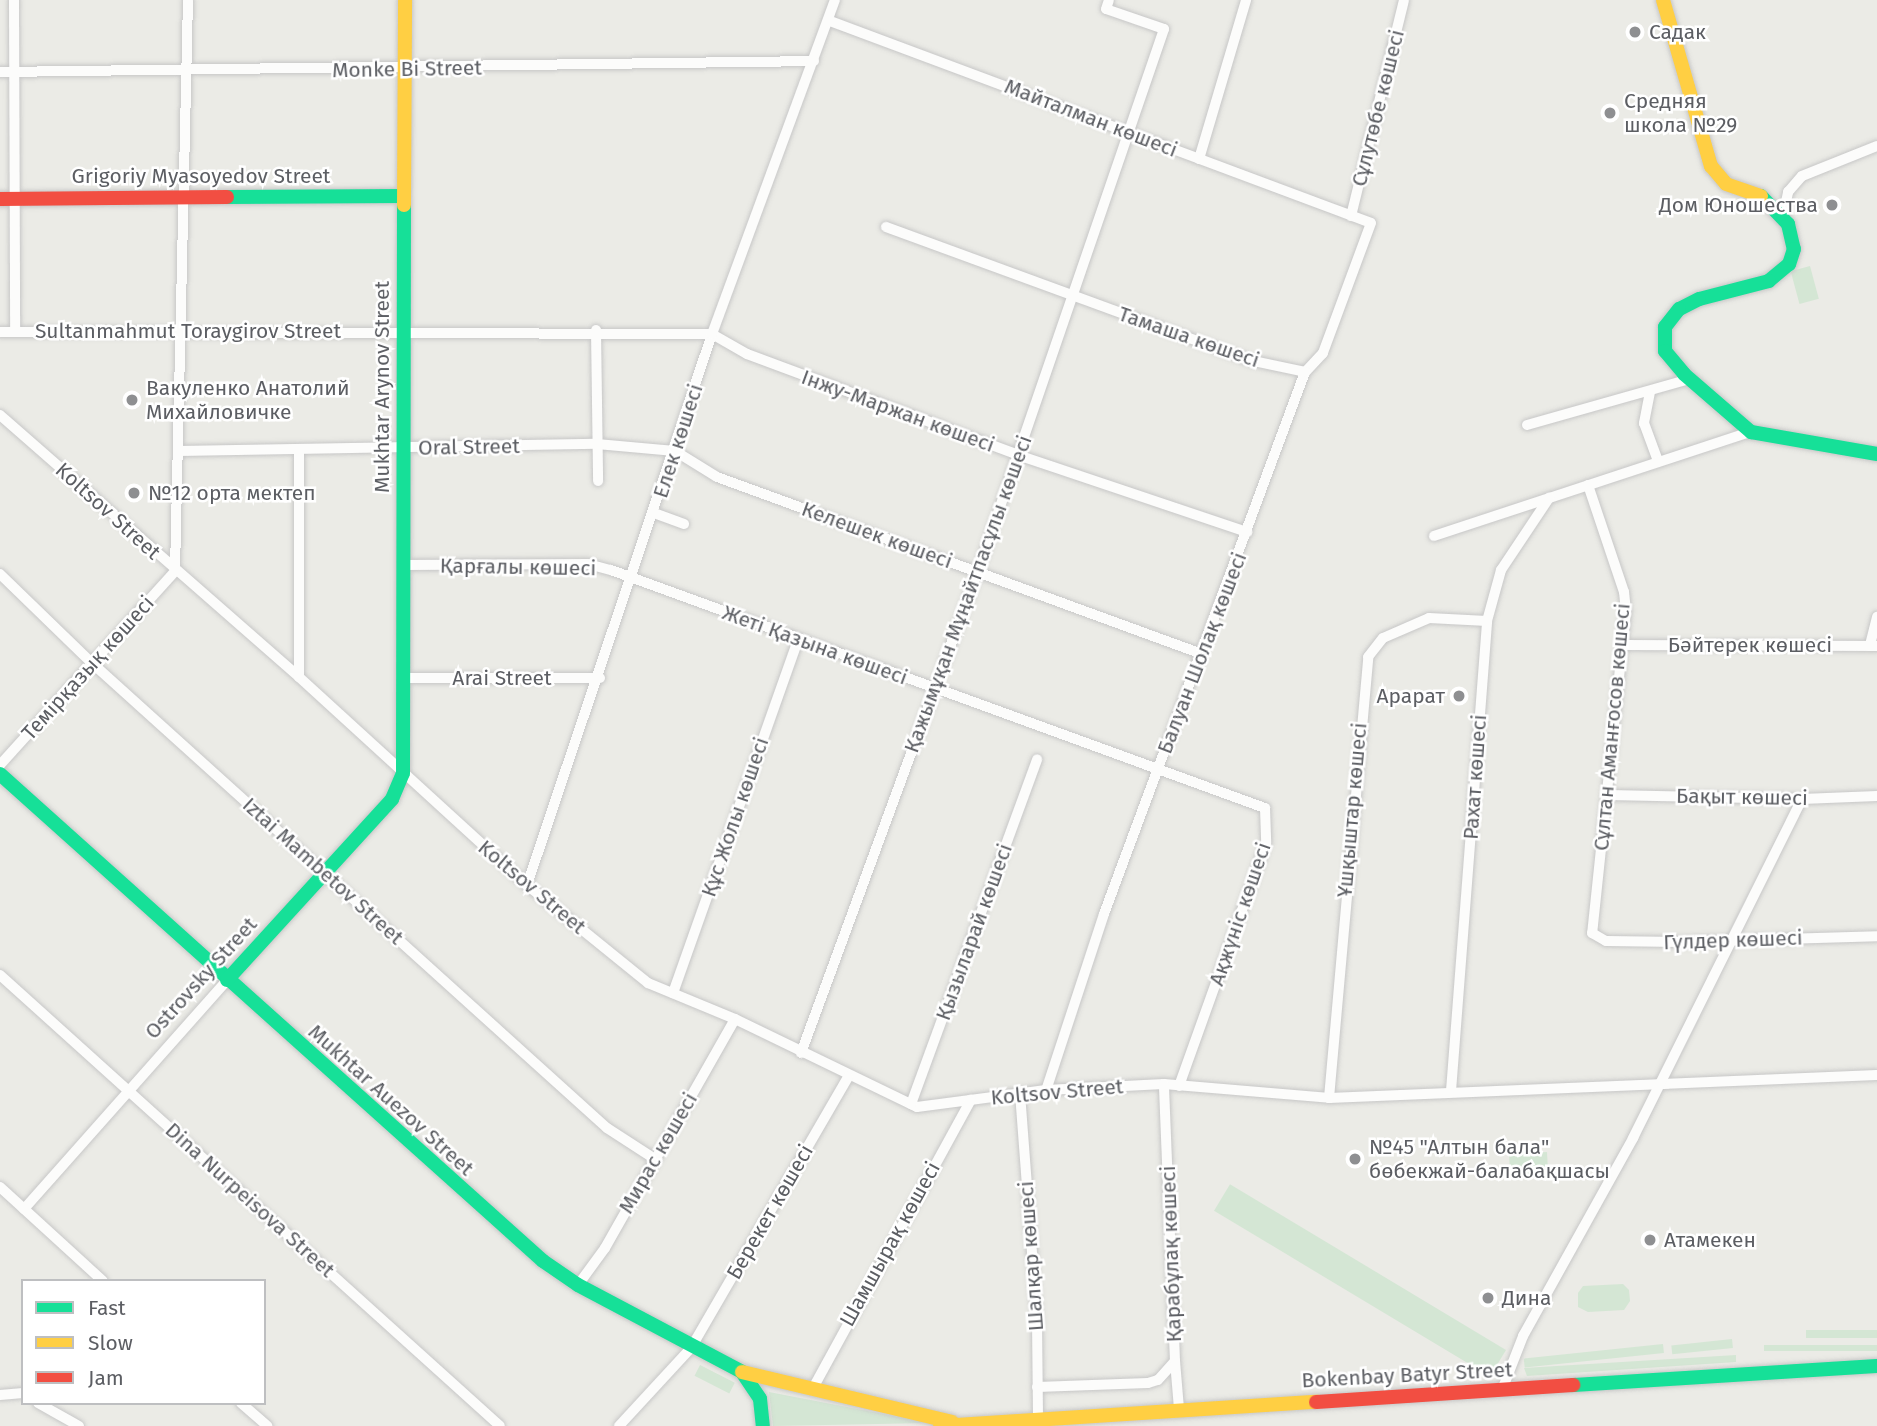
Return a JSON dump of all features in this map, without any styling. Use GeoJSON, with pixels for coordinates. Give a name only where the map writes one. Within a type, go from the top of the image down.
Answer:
{"type":"FeatureCollection","features":[{"type":"Feature","properties":{"kind":"street"},"geometry":{"type":"LineString","coordinates":[[15,0],[15,72],[6,199],[15,332]]}},
{"type":"Feature","properties":{"kind":"street"},"geometry":{"type":"LineString","coordinates":[[175,571],[187,197],[188,0]]}},
{"type":"Feature","properties":{"kind":"street","name":"Mukhtar Arynov Street"},"geometry":{"type":"LineString","coordinates":[[403,773],[402,330],[405,0]]}},
{"type":"Feature","properties":{"kind":"street","name":"Елек көшесі"},"geometry":{"type":"LineString","coordinates":[[527,885],[600,678],[630,578],[675,451],[712,334],[830,21],[835,0]]}},
{"type":"Feature","properties":{"kind":"street","name":"Қажымұқан Мұңайтпасұлы көшесі"},"geometry":{"type":"LineString","coordinates":[[801,1053],[978,571],[1131,133],[1164,29],[1106,9],[1109,0]]}},
{"type":"Feature","properties":{"kind":"street"},"geometry":{"type":"LineString","coordinates":[[1199,159],[1245,0]]}},
{"type":"Feature","properties":{"kind":"street","name":"Сұлутөбе көшесі"},"geometry":{"type":"LineString","coordinates":[[1351,216],[1404,0]]}},
{"type":"Feature","properties":{"kind":"street"},"geometry":{"type":"LineString","coordinates":[[1663,0],[1711,166],[1726,184],[1759,193],[1783,216],[1794,249],[1782,271],[1760,285],[1691,302],[1668,320],[1663,335],[1665,351],[1689,379],[1751,432]]}},
{"type":"Feature","properties":{"kind":"street","name":"Майталман көшесі"},"geometry":{"type":"LineString","coordinates":[[830,21],[1371,223]]}},
{"type":"Feature","properties":{"kind":"street","name":"Monke Bi Street"},"geometry":{"type":"LineString","coordinates":[[0,72],[403,69],[814,61]]}},
{"type":"Feature","properties":{"kind":"street"},"geometry":{"type":"LineString","coordinates":[[1783,216],[1788,192],[1802,176],[1877,146]]}},
{"type":"Feature","properties":{"kind":"street","name":"Grigoriy Myasoyedov Street"},"geometry":{"type":"LineString","coordinates":[[6,199],[403,196]]}},
{"type":"Feature","properties":{"kind":"street","name":"Балуан Шолақ көшесі"},"geometry":{"type":"LineString","coordinates":[[1046,1090],[1157,771],[1306,372],[1323,353],[1371,223]]}},
{"type":"Feature","properties":{"kind":"street","name":"Тамаша көшесі"},"geometry":{"type":"LineString","coordinates":[[887,226],[1058,288],[1073,298],[1253,361],[1306,372]]}},
{"type":"Feature","properties":{"kind":"street"},"geometry":{"type":"LineString","coordinates":[[596,330],[598,481]]}},
{"type":"Feature","properties":{"kind":"street","name":"Sultanmahmut Toraygirov Street"},"geometry":{"type":"LineString","coordinates":[[0,332],[596,330],[712,334]]}},
{"type":"Feature","properties":{"kind":"street","name":"Інжу-Маржан көшесі"},"geometry":{"type":"LineString","coordinates":[[712,334],[747,354],[1018,455],[1247,532]]}},
{"type":"Feature","properties":{"kind":"street"},"geometry":{"type":"LineString","coordinates":[[1527,425],[1689,379]]}},
{"type":"Feature","properties":{"kind":"street"},"geometry":{"type":"LineString","coordinates":[[1650,392],[1644,423],[1658,461]]}},
{"type":"Feature","properties":{"kind":"street","name":"Koltsov Street"},"geometry":{"type":"LineString","coordinates":[[0,415],[299,677],[527,885],[648,983],[735,1019],[848,1077],[911,1104],[971,1100],[1046,1090],[1164,1084],[1329,1098],[1877,1075]]}},
{"type":"Feature","properties":{"kind":"street"},"geometry":{"type":"LineString","coordinates":[[1434,536],[1751,432],[1877,454]]}},
{"type":"Feature","properties":{"kind":"street","name":"Oral Street"},"geometry":{"type":"LineString","coordinates":[[179,451],[597,444],[675,451]]}},
{"type":"Feature","properties":{"kind":"street"},"geometry":{"type":"LineString","coordinates":[[299,449],[299,677]]}},
{"type":"Feature","properties":{"kind":"street","name":"Келешек көшесі"},"geometry":{"type":"LineString","coordinates":[[675,451],[717,477],[1202,654]]}},
{"type":"Feature","properties":{"kind":"street","name":"Сұлтан Аманғосов көшесі"},"geometry":{"type":"LineString","coordinates":[[1588,485],[1624,592],[1623,645],[1592,933]]}},
{"type":"Feature","properties":{"kind":"street","name":"Рахат көшесі"},"geometry":{"type":"LineString","coordinates":[[1451,1091],[1487,621],[1501,570],[1549,498]]}},
{"type":"Feature","properties":{"kind":"street"},"geometry":{"type":"LineString","coordinates":[[654,513],[684,524]]}},
{"type":"Feature","properties":{"kind":"street","name":"Қарғалы көшесі"},"geometry":{"type":"LineString","coordinates":[[404,565],[588,564],[630,578]]}},
{"type":"Feature","properties":{"kind":"street","name":"Темірқазық көшесі"},"geometry":{"type":"LineString","coordinates":[[0,765],[175,571]]}},
{"type":"Feature","properties":{"kind":"street","name":"Iztai Mambetov Street"},"geometry":{"type":"LineString","coordinates":[[0,574],[92,663],[607,1128],[655,1159]]}},
{"type":"Feature","properties":{"kind":"street","name":"Жеті Қазына көшесі"},"geometry":{"type":"LineString","coordinates":[[630,578],[935,687],[1157,771]]}},
{"type":"Feature","properties":{"kind":"street"},"geometry":{"type":"LineString","coordinates":[[1873,645],[1877,617]]}},
{"type":"Feature","properties":{"kind":"street","name":"Ұшқыштар көшесі"},"geometry":{"type":"LineString","coordinates":[[1329,1098],[1368,657],[1383,638],[1429,618],[1487,621]]}},
{"type":"Feature","properties":{"kind":"street","name":"Құс Жолы көшесі"},"geometry":{"type":"LineString","coordinates":[[673,993],[798,640]]}},
{"type":"Feature","properties":{"kind":"street","name":"Бәйтерек көшесі"},"geometry":{"type":"LineString","coordinates":[[1623,645],[1873,645]]}},
{"type":"Feature","properties":{"kind":"street","name":"Arai Street"},"geometry":{"type":"LineString","coordinates":[[403,678],[600,678]]}},
{"type":"Feature","properties":{"kind":"street","name":"Қызыларай көшесі"},"geometry":{"type":"LineString","coordinates":[[911,1104],[1037,760]]}},
{"type":"Feature","properties":{"kind":"street","name":"Ақжүніс көшесі"},"geometry":{"type":"LineString","coordinates":[[1157,771],[1265,807],[1267,829],[1266,843],[1180,1086]]}},
{"type":"Feature","properties":{"kind":"street","name":"Ostrovsky Street"},"geometry":{"type":"LineString","coordinates":[[24,1209],[324,871],[392,799],[403,773]]}},
{"type":"Feature","properties":{"kind":"street","name":"Mukhtar Auezov Street"},"geometry":{"type":"LineString","coordinates":[[0,774],[487,1216],[578,1285],[691,1348],[742,1372],[955,1423]]}},
{"type":"Feature","properties":{"kind":"street","name":"Бақыт көшесі"},"geometry":{"type":"LineString","coordinates":[[1608,795],[1802,799],[1877,796]]}},
{"type":"Feature","properties":{"kind":"street"},"geometry":{"type":"LineString","coordinates":[[1502,1390],[1523,1336],[1735,941],[1802,799]]}},
{"type":"Feature","properties":{"kind":"street","name":"Гүлдер көшесі"},"geometry":{"type":"LineString","coordinates":[[1592,933],[1606,941],[1735,941],[1877,936]]}},
{"type":"Feature","properties":{"kind":"street","name":"Dina Nurpeisova Street"},"geometry":{"type":"LineString","coordinates":[[0,975],[500,1426]]}},
{"type":"Feature","properties":{"kind":"street","name":"Мирас көшесі"},"geometry":{"type":"LineString","coordinates":[[578,1285],[605,1248],[735,1019]]}},
{"type":"Feature","properties":{"kind":"street","name":"Берекет көшесі"},"geometry":{"type":"LineString","coordinates":[[619,1426],[691,1348],[848,1077]]}},
{"type":"Feature","properties":{"kind":"street","name":"Қарабұлақ көшесі"},"geometry":{"type":"LineString","coordinates":[[1037,1387],[1148,1383],[1158,1380],[1175,1361],[1164,1084]]}},
{"type":"Feature","properties":{"kind":"street","name":"Шалқар көшесі"},"geometry":{"type":"LineString","coordinates":[[1020,1093],[1037,1320],[1038,1418]]}},
{"type":"Feature","properties":{"kind":"street","name":"Шамшырақ көшесі"},"geometry":{"type":"LineString","coordinates":[[812,1390],[971,1100]]}},
{"type":"Feature","properties":{"kind":"street"},"geometry":{"type":"LineString","coordinates":[[0,1186],[101,1279]]}},
{"type":"Feature","properties":{"kind":"street"},"geometry":{"type":"LineString","coordinates":[[1175,1361],[1179,1409]]}},
{"type":"Feature","properties":{"kind":"street","name":"Bokenbay Batyr Street"},"geometry":{"type":"LineString","coordinates":[[940,1426],[1877,1366]]}},
{"type":"Feature","properties":{"kind":"street"},"geometry":{"type":"LineString","coordinates":[[742,1372],[760,1399],[763,1426]]}},
{"type":"Feature","properties":{"kind":"street"},"geometry":{"type":"LineString","coordinates":[[0,1395],[21,1393]]}},
{"type":"Feature","properties":{"kind":"street"},"geometry":{"type":"LineString","coordinates":[[42,1405],[79,1426]]}},
{"type":"Feature","properties":{"kind":"street"},"geometry":{"type":"LineString","coordinates":[[243,1405],[267,1426]]}},
{"type":"Feature","properties":{"kind":"green space"},"geometry":{"type":"Polygon","coordinates":[[[1810,266],[1819,299],[1799,304],[1791,271],[1810,266]]]}},
{"type":"Feature","properties":{"kind":"green space"},"geometry":{"type":"Polygon","coordinates":[[[1547,1152],[1548,1173],[1510,1175],[1509,1154],[1547,1152]]]}},
{"type":"Feature","properties":{"kind":"green space"},"geometry":{"type":"Polygon","coordinates":[[[1230,1184],[1506,1350],[1490,1377],[1214,1211],[1230,1184]]]}},
{"type":"Feature","properties":{"kind":"green space"},"geometry":{"type":"Polygon","coordinates":[[[1623,1284],[1629,1290],[1630,1301],[1624,1310],[1588,1312],[1578,1307],[1578,1293],[1583,1286],[1623,1284]]]}},
{"type":"Feature","properties":{"kind":"green space"},"geometry":{"type":"Polygon","coordinates":[[[1806,1330],[1877,1330],[1877,1338],[1806,1338],[1806,1330]]]}},
{"type":"Feature","properties":{"kind":"green space"},"geometry":{"type":"Polygon","coordinates":[[[1732,1339],[1733,1348],[1672,1354],[1671,1345],[1732,1339]]]}},
{"type":"Feature","properties":{"kind":"green space"},"geometry":{"type":"Polygon","coordinates":[[[1663,1344],[1664,1353],[1525,1368],[1524,1359],[1663,1344]]]}},
{"type":"Feature","properties":{"kind":"green space"},"geometry":{"type":"Polygon","coordinates":[[[1764,1345],[1877,1345],[1877,1351],[1764,1351],[1764,1345]]]}},
{"type":"Feature","properties":{"kind":"green space"},"geometry":{"type":"Polygon","coordinates":[[[1736,1355],[1736,1362],[1527,1376],[1524,1368],[1736,1355]]]}},
{"type":"Feature","properties":{"kind":"green space"},"geometry":{"type":"Polygon","coordinates":[[[700,1365],[735,1383],[729,1393],[695,1376],[700,1365]]]}},
{"type":"Feature","properties":{"kind":"green space"},"geometry":{"type":"Polygon","coordinates":[[[769,1392],[930,1423],[773,1426],[769,1392]]]}},
{"type":"Feature","properties":{"kind":"traffic: fast"},"geometry":{"type":"LineString","coordinates":[[227,197],[403,196]]}},
{"type":"Feature","properties":{"kind":"traffic: fast"},"geometry":{"type":"LineString","coordinates":[[1761,196],[1788,224],[1794,249],[1789,264],[1769,281],[1699,299],[1679,309],[1665,327],[1665,351],[1684,374],[1751,432],[1877,454]]}},
{"type":"Feature","properties":{"kind":"traffic: fast"},"geometry":{"type":"LineString","coordinates":[[227,980],[392,799],[403,773],[404,205]]}},
{"type":"Feature","properties":{"kind":"traffic: fast"},"geometry":{"type":"LineString","coordinates":[[0,774],[543,1261],[578,1285],[742,1372],[760,1399],[763,1426]]}},
{"type":"Feature","properties":{"kind":"traffic: fast"},"geometry":{"type":"LineString","coordinates":[[1573,1385],[1877,1366]]}},
{"type":"Feature","properties":{"kind":"traffic: slow"},"geometry":{"type":"LineString","coordinates":[[404,205],[405,0]]}},
{"type":"Feature","properties":{"kind":"traffic: slow"},"geometry":{"type":"LineString","coordinates":[[1663,0],[1711,166],[1726,184],[1761,196]]}},
{"type":"Feature","properties":{"kind":"traffic: slow"},"geometry":{"type":"LineString","coordinates":[[742,1372],[952,1422]]}},
{"type":"Feature","properties":{"kind":"traffic: slow"},"geometry":{"type":"LineString","coordinates":[[940,1426],[1316,1402]]}},
{"type":"Feature","properties":{"kind":"traffic: jam"},"geometry":{"type":"LineString","coordinates":[[0,199],[227,197]]}},
{"type":"Feature","properties":{"kind":"traffic: jam"},"geometry":{"type":"LineString","coordinates":[[1316,1402],[1573,1385]]}},
{"type":"Feature","properties":{"kind":"place","name":"Садак"},"geometry":{"type":"Point","coordinates":[1635,32]}},
{"type":"Feature","properties":{"kind":"place","name":"Средняя школа №29"},"geometry":{"type":"Point","coordinates":[1610,113]}},
{"type":"Feature","properties":{"kind":"place","name":"Дом Юношества"},"geometry":{"type":"Point","coordinates":[1832,205]}},
{"type":"Feature","properties":{"kind":"place","name":"Вакуленко Анатолий Михайловичке"},"geometry":{"type":"Point","coordinates":[132,400]}},
{"type":"Feature","properties":{"kind":"place","name":"№12 орта мектеп"},"geometry":{"type":"Point","coordinates":[134,493]}},
{"type":"Feature","properties":{"kind":"place","name":"Арарат"},"geometry":{"type":"Point","coordinates":[1459,696]}},
{"type":"Feature","properties":{"kind":"place","name":"№45 \"Алтын бала\" бөбекжай-балабақшасы"},"geometry":{"type":"Point","coordinates":[1355,1159]}},
{"type":"Feature","properties":{"kind":"place","name":"Атамекен"},"geometry":{"type":"Point","coordinates":[1650,1240]}},
{"type":"Feature","properties":{"kind":"place","name":"Дина"},"geometry":{"type":"Point","coordinates":[1488,1298]}}]}
